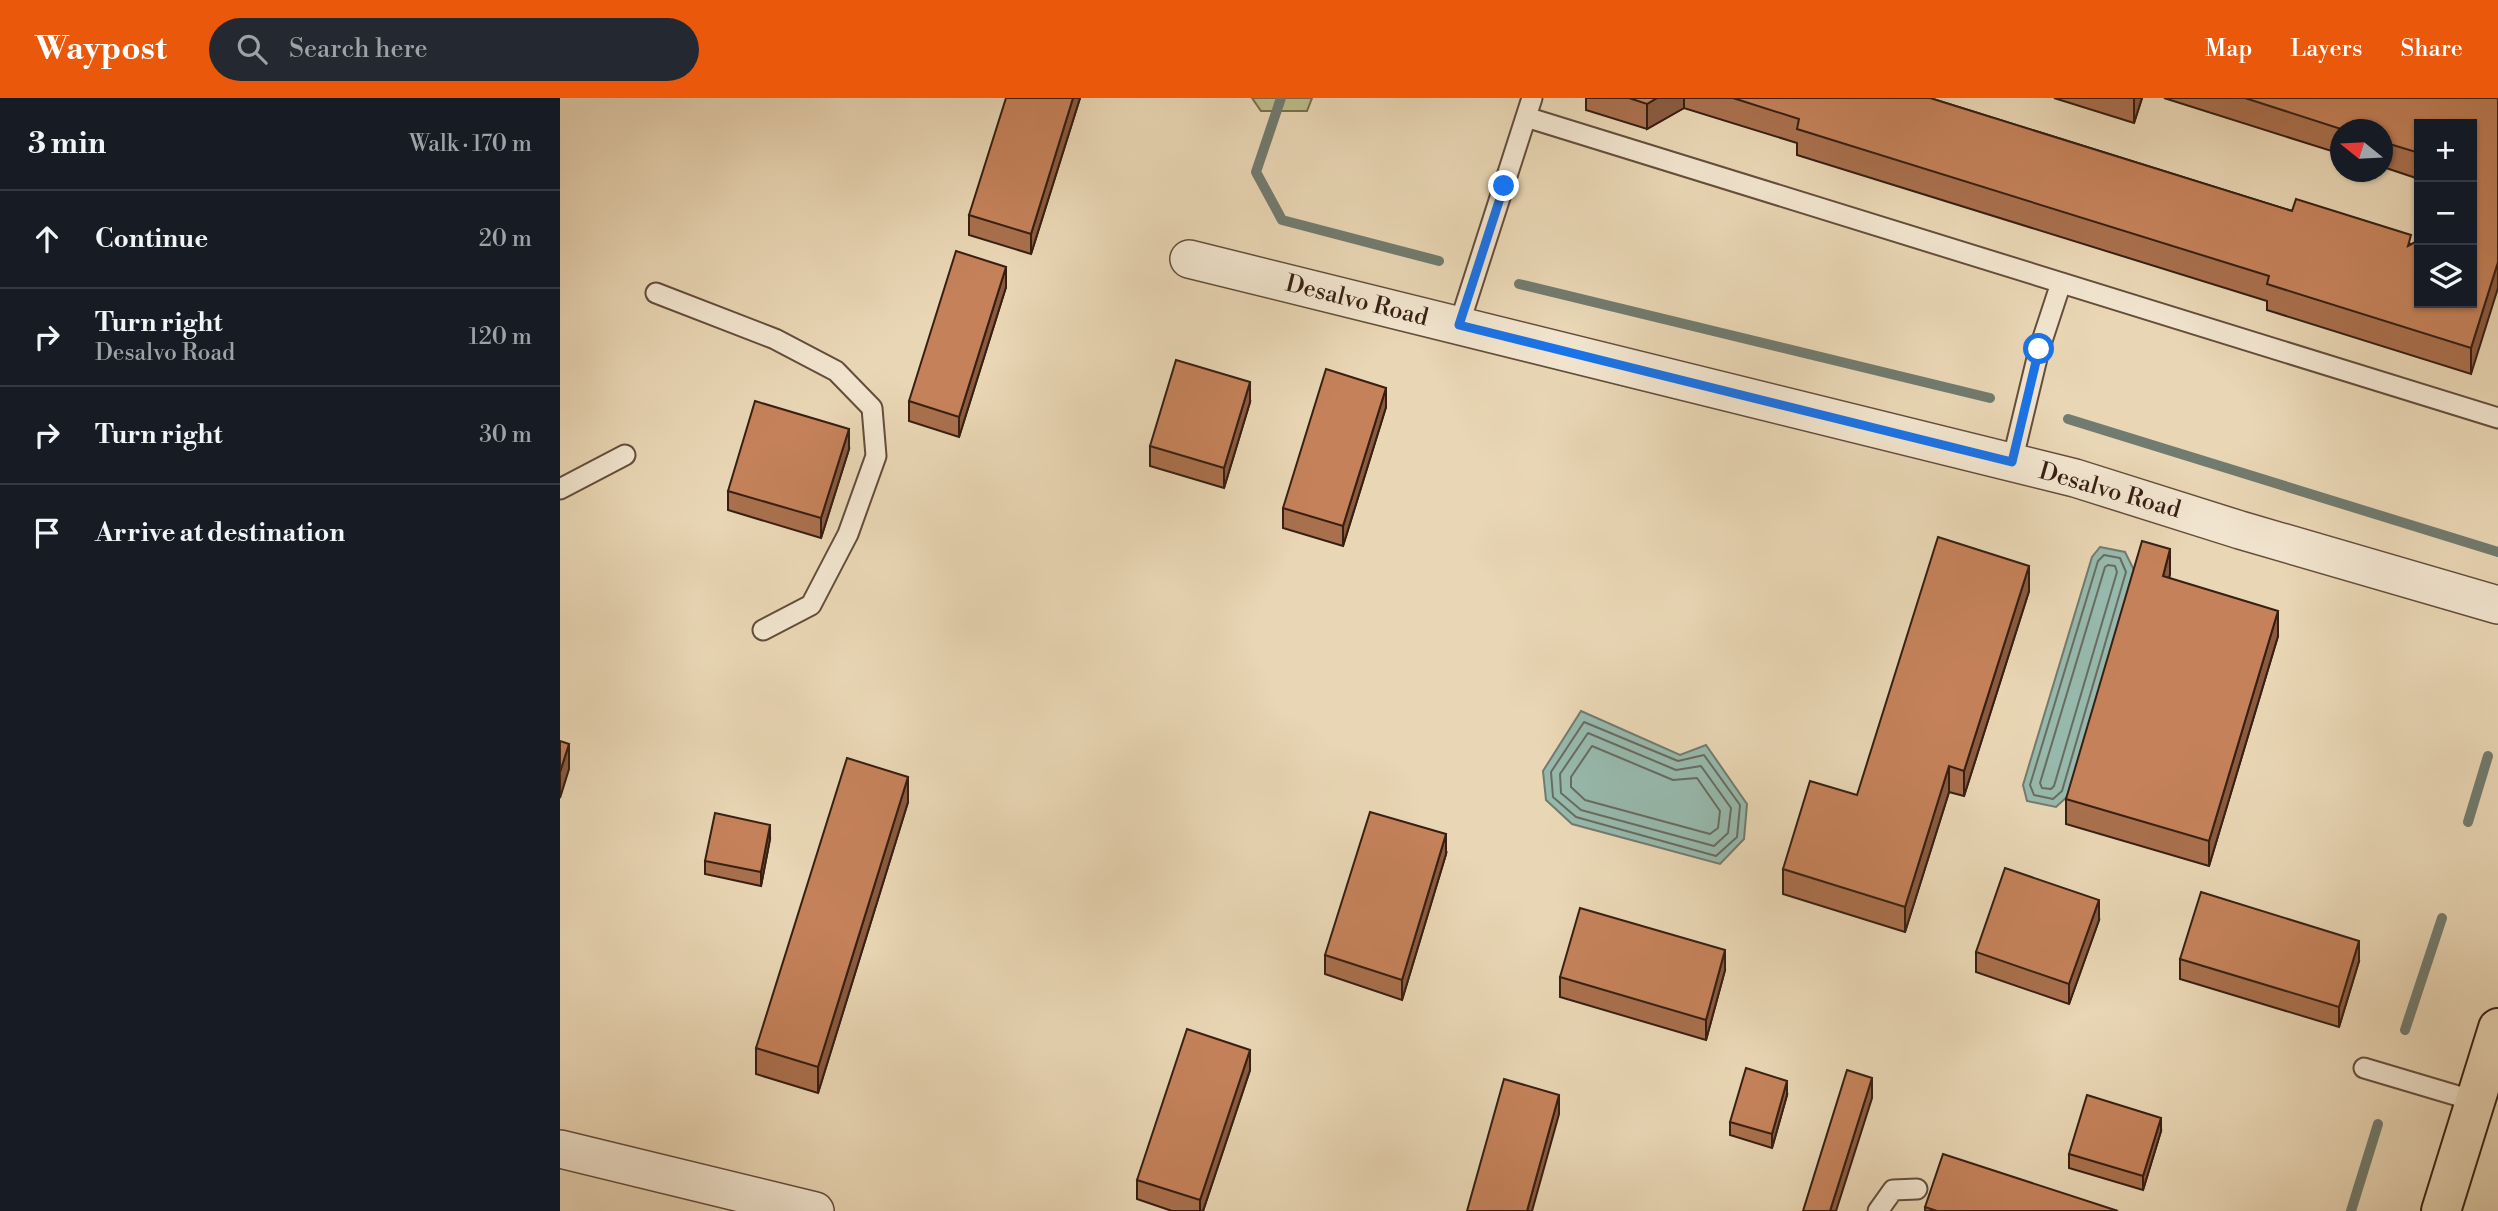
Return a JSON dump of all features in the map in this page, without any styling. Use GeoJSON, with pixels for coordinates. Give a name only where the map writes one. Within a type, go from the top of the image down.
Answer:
{"type":"FeatureCollection","features":[{"type":"Feature","properties":{"kind":"highway"},"geometry":{"type":"LineString","coordinates":[[2441,1211],[2498,1028]]}},
{"type":"Feature","properties":{"kind":"street","name":"Desalvo Road"},"geometry":{"type":"LineString","coordinates":[[1189,259],[2075,478],[2240,530],[2498,605]]}},
{"type":"Feature","properties":{"kind":"street"},"geometry":{"type":"LineString","coordinates":[[560,1149],[815,1211]]}},
{"type":"Feature","properties":{"kind":"lane"},"geometry":{"type":"LineString","coordinates":[[1459,325],[1532,98]]}},
{"type":"Feature","properties":{"kind":"lane"},"geometry":{"type":"LineString","coordinates":[[1526,117],[2498,418]]}},
{"type":"Feature","properties":{"kind":"lane"},"geometry":{"type":"LineString","coordinates":[[2012,462],[2039,349],[2061,283]]}},
{"type":"Feature","properties":{"kind":"lane"},"geometry":{"type":"LineString","coordinates":[[656,293],[775,340],[836,372],[872,408],[876,456],[848,534],[811,605],[763,630]]}},
{"type":"Feature","properties":{"kind":"lane"},"geometry":{"type":"LineString","coordinates":[[560,489],[625,455]]}},
{"type":"Feature","properties":{"kind":"lane"},"geometry":{"type":"LineString","coordinates":[[2364,1068],[2475,1101]]}},
{"type":"Feature","properties":{"kind":"lane"},"geometry":{"type":"LineString","coordinates":[[1878,1211],[1893,1190],[1917,1189]]}},
{"type":"Feature","properties":{"kind":"green space"},"geometry":{"type":"Polygon","coordinates":[[[1252,98],[1312,98],[1307,111],[1261,111],[1252,98]]]}},
{"type":"Feature","properties":{"kind":"water"},"geometry":{"type":"Polygon","coordinates":[[[2100,547],[2125,552],[2134,570],[2068,796],[2056,807],[2027,801],[2023,785],[2092,557],[2100,547]]]}},
{"type":"Feature","properties":{"kind":"water"},"geometry":{"type":"Polygon","coordinates":[[[1581,711],[1680,755],[1706,745],[1747,804],[1744,839],[1720,864],[1572,824],[1546,800],[1543,771],[1581,711]]]}},
{"type":"Feature","properties":{"kind":"building"},"geometry":{"type":"Polygon","coordinates":[[[1006,98],[1073,98],[1031,234],[969,215],[1006,98]]]}},
{"type":"Feature","properties":{"kind":"building"},"geometry":{"type":"Polygon","coordinates":[[[1629,98],[1657,98],[1647,104],[1629,98]]]}},
{"type":"Feature","properties":{"kind":"building"},"geometry":{"type":"Polygon","coordinates":[[[1733,98],[1930,98],[2292,211],[2296,199],[2411,235],[2408,246],[2414,243],[2414,308],[2477,308],[2477,119],[2414,119],[2414,151],[2393,145],[2393,119],[2330,119],[2330,125],[2245,98],[2498,98],[2498,262],[2471,348],[2267,284],[2269,276],[1797,129],[1799,119],[1733,98]]]}},
{"type":"Feature","properties":{"kind":"building"},"geometry":{"type":"Polygon","coordinates":[[[956,251],[1006,267],[959,417],[909,401],[956,251]]]}},
{"type":"Feature","properties":{"kind":"building"},"geometry":{"type":"Polygon","coordinates":[[[1176,360],[1250,382],[1224,468],[1150,446],[1176,360]]]}},
{"type":"Feature","properties":{"kind":"building"},"geometry":{"type":"Polygon","coordinates":[[[1326,369],[1386,388],[1343,526],[1283,508],[1326,369]]]}},
{"type":"Feature","properties":{"kind":"building"},"geometry":{"type":"Polygon","coordinates":[[[755,401],[849,429],[821,518],[728,491],[755,401]]]}},
{"type":"Feature","properties":{"kind":"building"},"geometry":{"type":"Polygon","coordinates":[[[1938,537],[2029,566],[1964,771],[1949,766],[1905,907],[1783,869],[1810,781],[1857,795],[1938,537]]]}},
{"type":"Feature","properties":{"kind":"building"},"geometry":{"type":"Polygon","coordinates":[[[2142,541],[2170,549],[2163,576],[2278,611],[2209,841],[2066,799],[2142,541]]]}},
{"type":"Feature","properties":{"kind":"building"},"geometry":{"type":"Polygon","coordinates":[[[560,741],[569,744],[560,772],[560,741]]]}},
{"type":"Feature","properties":{"kind":"building"},"geometry":{"type":"Polygon","coordinates":[[[847,758],[908,777],[818,1067],[756,1048],[847,758]]]}},
{"type":"Feature","properties":{"kind":"building"},"geometry":{"type":"Polygon","coordinates":[[[1370,812],[1446,834],[1402,980],[1325,955],[1370,812]]]}},
{"type":"Feature","properties":{"kind":"building"},"geometry":{"type":"Polygon","coordinates":[[[715,813],[770,825],[761,872],[705,861],[715,813]]]}},
{"type":"Feature","properties":{"kind":"building"},"geometry":{"type":"Polygon","coordinates":[[[2005,868],[2099,900],[2069,984],[1976,952],[2005,868]]]}},
{"type":"Feature","properties":{"kind":"building"},"geometry":{"type":"Polygon","coordinates":[[[2201,892],[2359,941],[2339,1007],[2180,959],[2201,892]]]}},
{"type":"Feature","properties":{"kind":"building"},"geometry":{"type":"Polygon","coordinates":[[[1580,908],[1725,950],[1706,1020],[1560,977],[1580,908]]]}},
{"type":"Feature","properties":{"kind":"building"},"geometry":{"type":"Polygon","coordinates":[[[1187,1029],[1250,1050],[1200,1200],[1137,1180],[1187,1029]]]}},
{"type":"Feature","properties":{"kind":"building"},"geometry":{"type":"Polygon","coordinates":[[[1746,1068],[1787,1081],[1772,1134],[1730,1122],[1746,1068]]]}},
{"type":"Feature","properties":{"kind":"building"},"geometry":{"type":"Polygon","coordinates":[[[1847,1070],[1872,1078],[1830,1211],[1803,1211],[1847,1070]]]}},
{"type":"Feature","properties":{"kind":"building"},"geometry":{"type":"Polygon","coordinates":[[[1504,1079],[1559,1095],[1527,1211],[1467,1211],[1504,1079]]]}},
{"type":"Feature","properties":{"kind":"building"},"geometry":{"type":"Polygon","coordinates":[[[2087,1095],[2161,1118],[2143,1176],[2069,1154],[2087,1095]]]}},
{"type":"Feature","properties":{"kind":"building"},"geometry":{"type":"Polygon","coordinates":[[[1943,1154],[2118,1211],[1937,1211],[1925,1207],[1943,1154]]]}},
{"type":"Feature","properties":{"kind":"waterway"},"geometry":{"type":"LineString","coordinates":[[1281,98],[1256,172],[1282,220],[1439,261]]}},
{"type":"Feature","properties":{"kind":"waterway"},"geometry":{"type":"LineString","coordinates":[[1519,284],[1990,398]]}},
{"type":"Feature","properties":{"kind":"waterway"},"geometry":{"type":"LineString","coordinates":[[2068,419],[2498,552]]}},
{"type":"Feature","properties":{"kind":"waterway"},"geometry":{"type":"LineString","coordinates":[[2468,822],[2488,756]]}},
{"type":"Feature","properties":{"kind":"waterway"},"geometry":{"type":"LineString","coordinates":[[2405,1030],[2442,918]]}},
{"type":"Feature","properties":{"kind":"waterway"},"geometry":{"type":"LineString","coordinates":[[2351,1211],[2378,1124]]}},
{"type":"Feature","properties":{"kind":"route"},"geometry":{"type":"LineString","coordinates":[[1504,186],[1459,325],[2012,462],[2039,349]]}}]}
